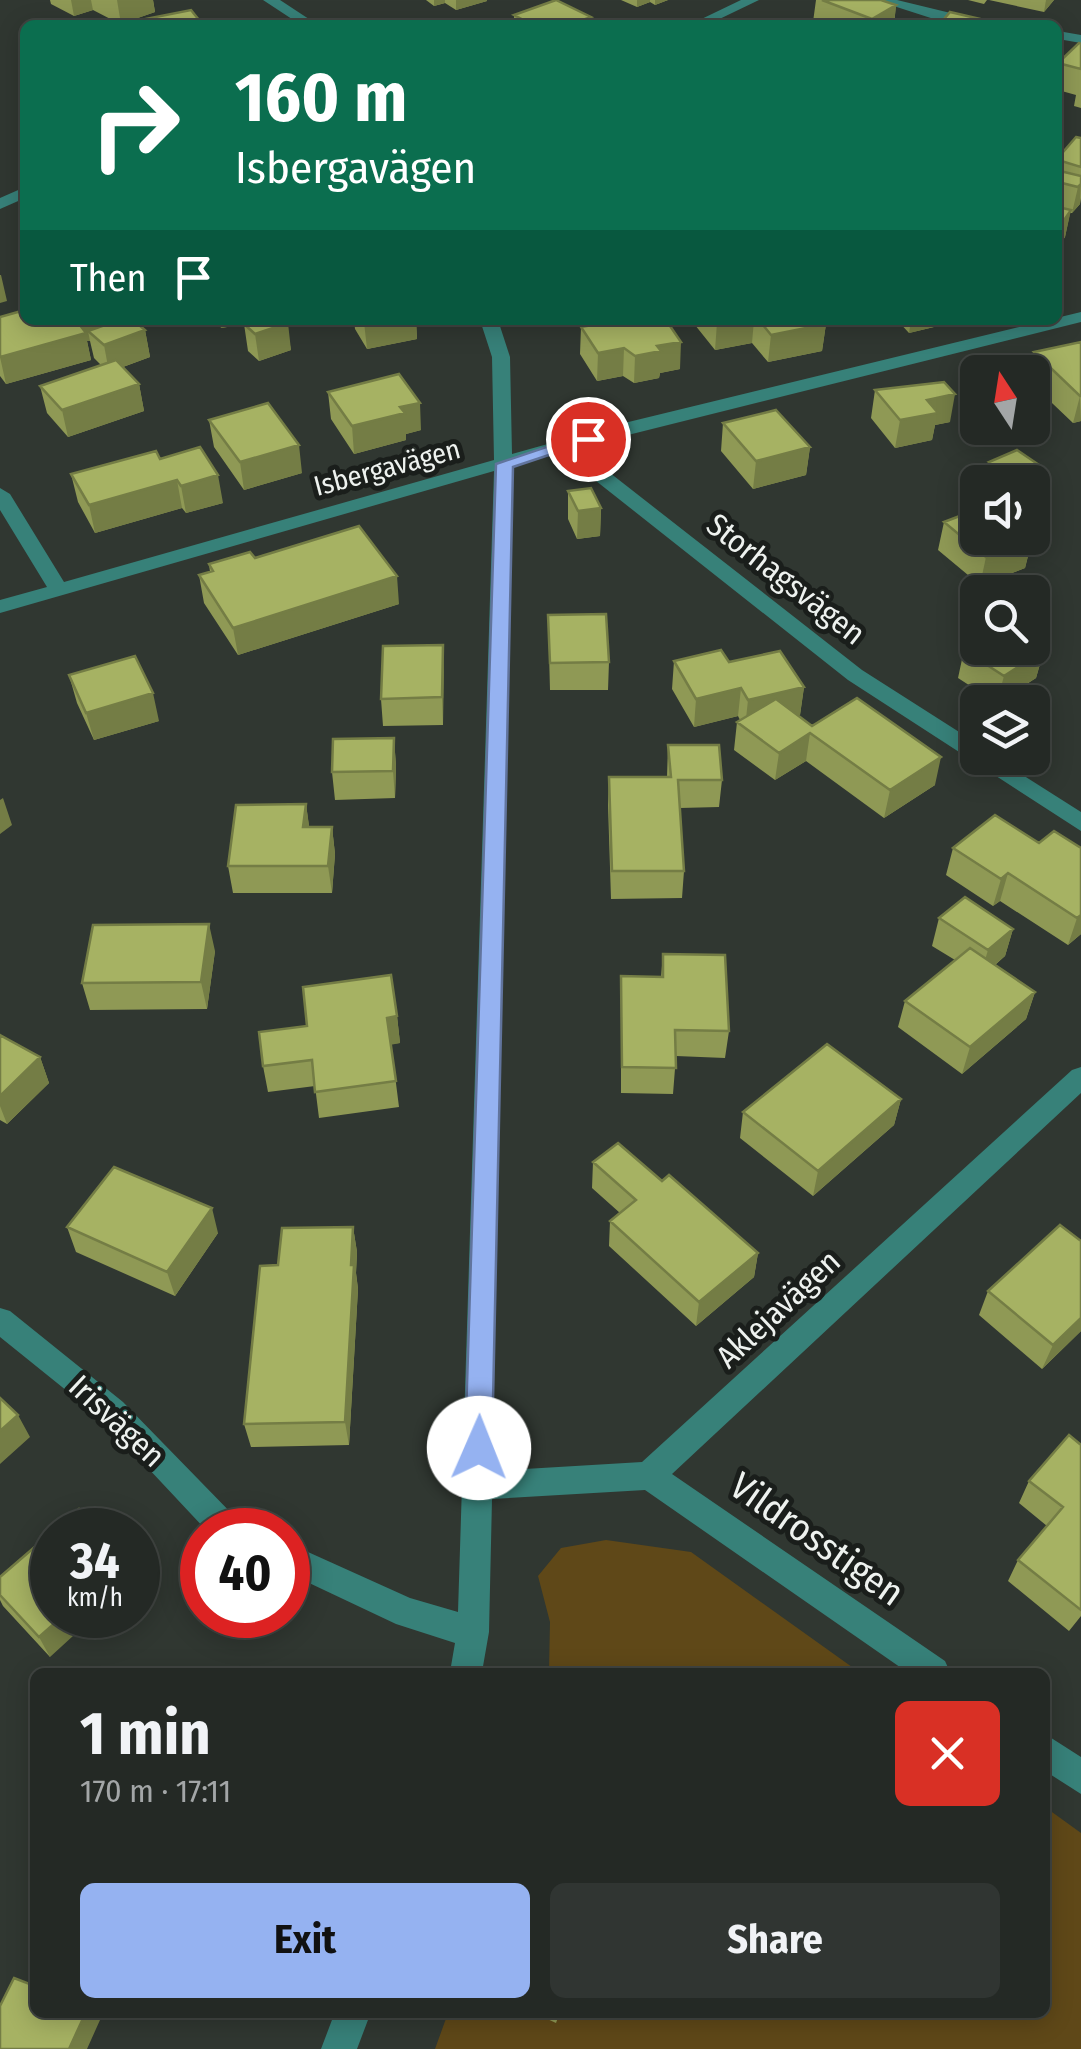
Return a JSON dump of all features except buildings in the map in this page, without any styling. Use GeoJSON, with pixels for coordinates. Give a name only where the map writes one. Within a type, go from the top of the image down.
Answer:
{"type":"FeatureCollection","features":[{"type":"Feature","properties":{"kind":"street"},"geometry":{"type":"LineString","coordinates":[[270,0],[303,20]]}},
{"type":"Feature","properties":{"kind":"street"},"geometry":{"type":"LineString","coordinates":[[707,20],[752,0]]}},
{"type":"Feature","properties":{"kind":"street"},"geometry":{"type":"LineString","coordinates":[[882,0],[962,20]]}},
{"type":"Feature","properties":{"kind":"street"},"geometry":{"type":"LineString","coordinates":[[467,1668],[474,1632],[505,464],[501,358],[491,325]]}},
{"type":"Feature","properties":{"kind":"street","name":"Isbergavägen"},"geometry":{"type":"LineString","coordinates":[[0,607],[558,448],[1052,325]]}},
{"type":"Feature","properties":{"kind":"street","name":"Storhagsvägen"},"geometry":{"type":"LineString","coordinates":[[558,448],[598,473],[855,675],[960,744]]}},
{"type":"Feature","properties":{"kind":"street"},"geometry":{"type":"LineString","coordinates":[[0,494],[58,589]]}},
{"type":"Feature","properties":{"kind":"street","name":"Storhagsvägen"},"geometry":{"type":"LineString","coordinates":[[1008,775],[1081,823]]}},
{"type":"Feature","properties":{"kind":"street","name":"Aklejavägen"},"geometry":{"type":"LineString","coordinates":[[649,1476],[1081,1077]]}},
{"type":"Feature","properties":{"kind":"street","name":"Irisvägen"},"geometry":{"type":"LineString","coordinates":[[0,1320],[113,1412],[206,1508]]}},
{"type":"Feature","properties":{"kind":"street"},"geometry":{"type":"LineString","coordinates":[[478,1486],[649,1476]]}},
{"type":"Feature","properties":{"kind":"street","name":"Vildrosstigen"},"geometry":{"type":"LineString","coordinates":[[649,1476],[780,1562],[928,1668]]}},
{"type":"Feature","properties":{"kind":"street"},"geometry":{"type":"LineString","coordinates":[[310,1568],[407,1613],[474,1632]]}},
{"type":"Feature","properties":{"kind":"street"},"geometry":{"type":"LineString","coordinates":[[1050,1755],[1081,1777]]}},
{"type":"Feature","properties":{"kind":"street"},"geometry":{"type":"LineString","coordinates":[[339,2049],[351,2018]]}},
{"type":"Feature","properties":{"kind":"shaded area"},"geometry":{"type":"Polygon","coordinates":[[[606,1540],[691,1552],[853,1668],[549,1668],[550,1622],[538,1576],[561,1548],[606,1540]]]}},
{"type":"Feature","properties":{"kind":"shaded area"},"geometry":{"type":"Polygon","coordinates":[[[1050,1811],[1081,1833],[1081,2049],[435,2049],[446,2018],[1050,2018],[1050,1811]]]}},
{"type":"Feature","properties":{"kind":"route"},"geometry":{"type":"LineString","coordinates":[[479,1448],[505,464],[588,439]]}}]}
